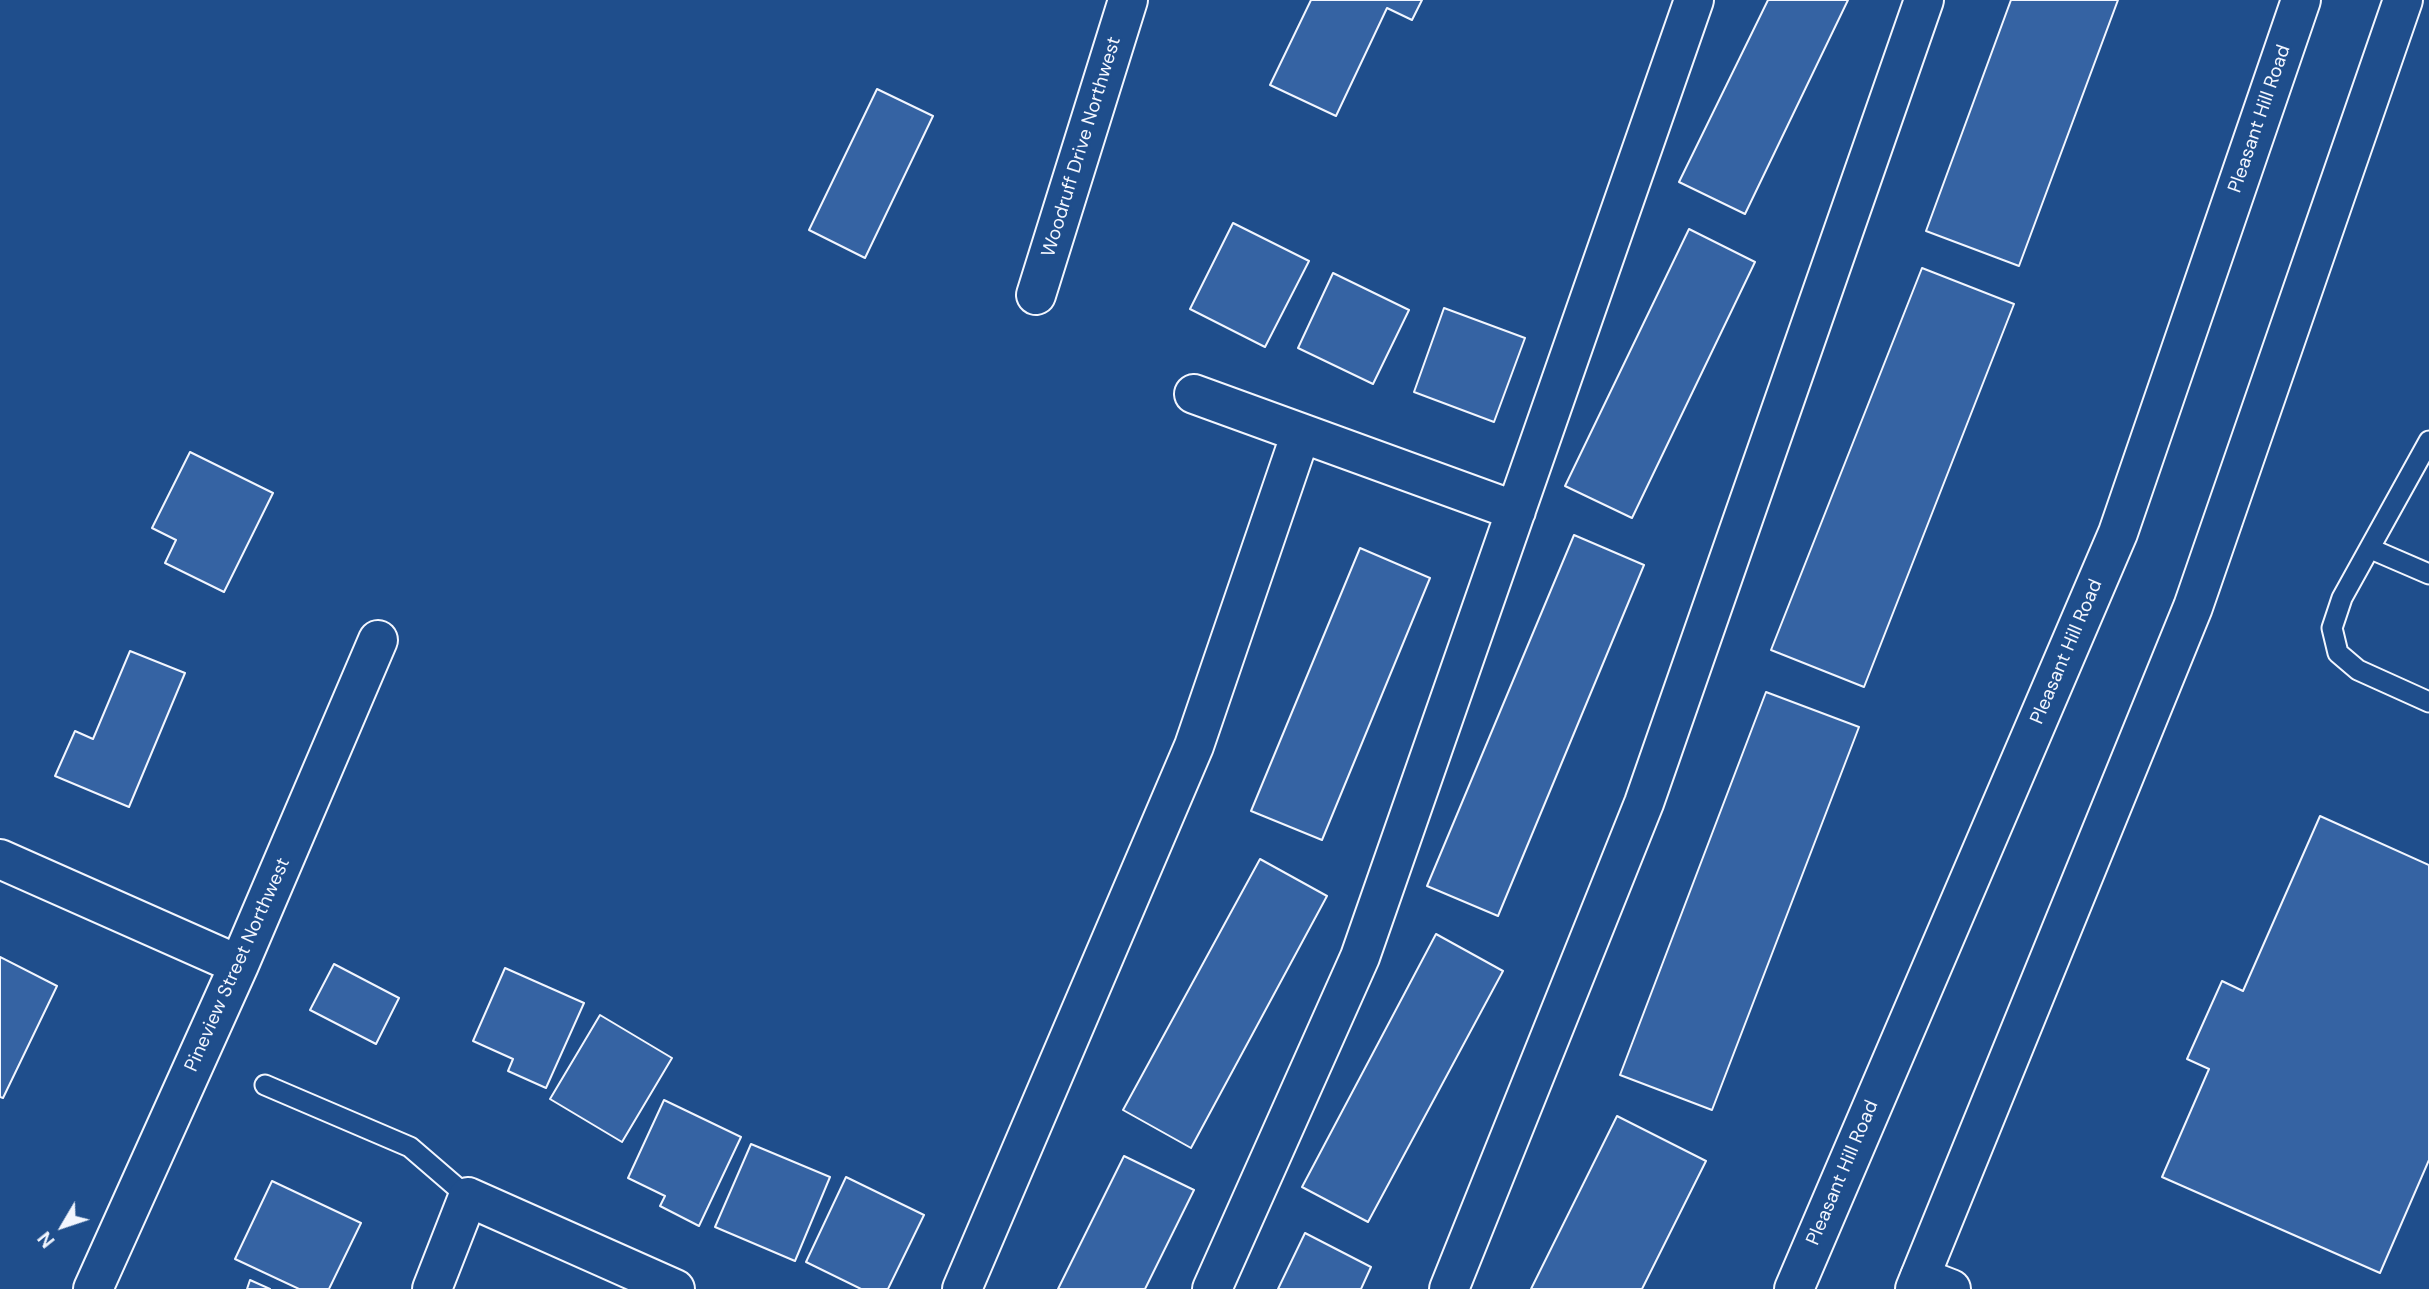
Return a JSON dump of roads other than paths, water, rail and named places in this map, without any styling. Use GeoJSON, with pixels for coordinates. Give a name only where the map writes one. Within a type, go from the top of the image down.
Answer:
{"type":"FeatureCollection","features":[{"type":"Feature","properties":{"kind":"main road","name":"Woodruff Drive Northwest"},"geometry":{"type":"LineString","coordinates":[[1036,295],[1128,0]]}},
{"type":"Feature","properties":{"kind":"main road"},"geometry":{"type":"LineString","coordinates":[[1212,1289],[1360,957],[1694,0]]}},
{"type":"Feature","properties":{"kind":"main road"},"geometry":{"type":"LineString","coordinates":[[1449,1289],[1644,803],[1924,0]]}},
{"type":"Feature","properties":{"kind":"main road","name":"Pleasant Hill Road"},"geometry":{"type":"LineString","coordinates":[[1794,1289],[2118,533],[2301,0]]}},
{"type":"Feature","properties":{"kind":"main road"},"geometry":{"type":"LineString","coordinates":[[1929,1285],[2193,607],[2403,0]]}},
{"type":"Feature","properties":{"kind":"main road"},"geometry":{"type":"LineString","coordinates":[[1194,394],[1516,511]]}},
{"type":"Feature","properties":{"kind":"main road"},"geometry":{"type":"LineString","coordinates":[[962,1289],[1194,746],[1301,433]]}},
{"type":"Feature","properties":{"kind":"main road","name":"Pineview Street Northwest"},"geometry":{"type":"LineString","coordinates":[[93,1289],[239,965],[378,640]]}},
{"type":"Feature","properties":{"kind":"main road"},"geometry":{"type":"LineString","coordinates":[[0,859],[239,965]]}},
{"type":"Feature","properties":{"kind":"main road"},"geometry":{"type":"LineString","coordinates":[[432,1289],[468,1197],[675,1289]]}},
{"type":"Feature","properties":{"kind":"lane"},"geometry":{"type":"LineString","coordinates":[[2429,441],[2342,598],[2332,628],[2338,653],[2358,670],[2429,702]]}},
{"type":"Feature","properties":{"kind":"lane"},"geometry":{"type":"LineString","coordinates":[[2371,549],[2429,574]]}},
{"type":"Feature","properties":{"kind":"lane"},"geometry":{"type":"LineString","coordinates":[[265,1085],[410,1147],[468,1197]]}}]}
